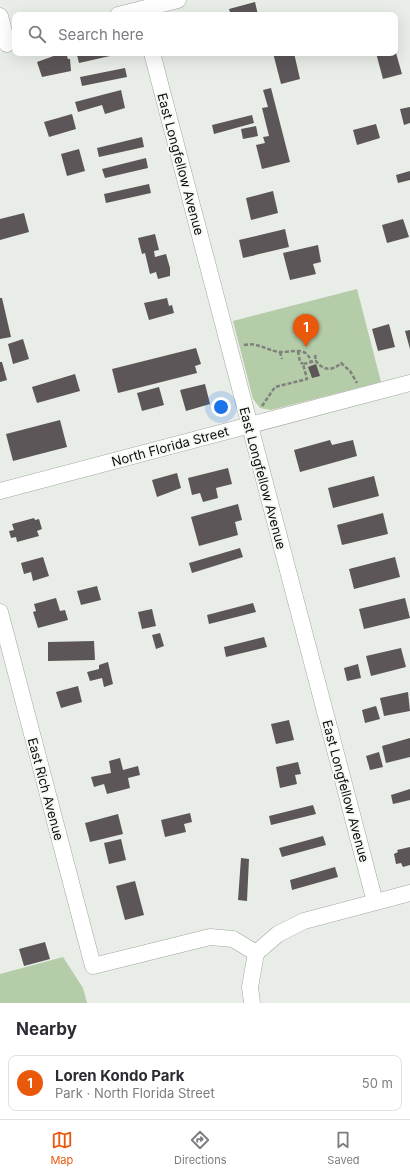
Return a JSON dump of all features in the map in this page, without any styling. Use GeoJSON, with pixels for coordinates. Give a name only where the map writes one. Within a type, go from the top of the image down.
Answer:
{"type":"FeatureCollection","features":[{"type":"Feature","properties":{"kind":"street"},"geometry":{"type":"LineString","coordinates":[[127,12],[178,0]]}},
{"type":"Feature","properties":{"kind":"street"},"geometry":{"type":"LineString","coordinates":[[0,16],[7,44]]}},
{"type":"Feature","properties":{"kind":"street","name":"East Longfellow Avenue"},"geometry":{"type":"LineString","coordinates":[[153,56],[375,902]]}},
{"type":"Feature","properties":{"kind":"street","name":"North Florida Street"},"geometry":{"type":"LineString","coordinates":[[0,491],[410,383]]}},
{"type":"Feature","properties":{"kind":"street","name":"East Rich Avenue"},"geometry":{"type":"LineString","coordinates":[[2,626],[93,966],[210,937],[233,939],[256,953]]}},
{"type":"Feature","properties":{"kind":"street"},"geometry":{"type":"LineString","coordinates":[[252,1003],[250,987],[256,953],[278,934],[304,921],[410,893]]}},
{"type":"Feature","properties":{"kind":"path"},"geometry":{"type":"LineString","coordinates":[[242,346],[255,345],[280,352],[298,351],[307,354],[311,362]]}},
{"type":"Feature","properties":{"kind":"path"},"geometry":{"type":"LineString","coordinates":[[262,406],[275,387],[307,379],[303,364],[300,362],[298,351]]}},
{"type":"Feature","properties":{"kind":"path"},"geometry":{"type":"LineString","coordinates":[[280,352],[282,359]]}},
{"type":"Feature","properties":{"kind":"path"},"geometry":{"type":"LineString","coordinates":[[315,355],[316,361],[322,367],[328,369],[335,368],[341,363],[355,376],[358,385]]}},
{"type":"Feature","properties":{"kind":"path"},"geometry":{"type":"LineString","coordinates":[[303,364],[316,361]]}},
{"type":"Feature","properties":{"kind":"green space"},"geometry":{"type":"Polygon","coordinates":[[[357,289],[381,382],[271,410],[260,408],[253,399],[233,321],[357,289]]]}},
{"type":"Feature","properties":{"kind":"green space"},"geometry":{"type":"Polygon","coordinates":[[[63,957],[83,988],[87,1003],[0,1003],[0,974],[63,957]]]}},
{"type":"Feature","properties":{"kind":"building"},"geometry":{"type":"Polygon","coordinates":[[[255,2],[257,12],[230,12],[229,9],[255,2]]]}},
{"type":"Feature","properties":{"kind":"building"},"geometry":{"type":"Polygon","coordinates":[[[54,56],[67,56],[68,59],[70,59],[71,71],[42,77],[37,62],[54,56]]]}},
{"type":"Feature","properties":{"kind":"building"},"geometry":{"type":"Polygon","coordinates":[[[77,56],[110,56],[79,63],[77,56]]]}},
{"type":"Feature","properties":{"kind":"building"},"geometry":{"type":"Polygon","coordinates":[[[274,56],[295,56],[300,79],[281,84],[274,56]]]}},
{"type":"Feature","properties":{"kind":"building"},"geometry":{"type":"Polygon","coordinates":[[[377,56],[397,56],[402,74],[383,79],[377,56]]]}},
{"type":"Feature","properties":{"kind":"building"},"geometry":{"type":"Polygon","coordinates":[[[125,68],[127,77],[82,86],[80,77],[125,68]]]}},
{"type":"Feature","properties":{"kind":"building"},"geometry":{"type":"Polygon","coordinates":[[[271,88],[290,162],[262,169],[256,145],[265,143],[263,137],[269,136],[262,108],[268,107],[263,90],[271,88]]]}},
{"type":"Feature","properties":{"kind":"building"},"geometry":{"type":"Polygon","coordinates":[[[121,90],[125,108],[105,114],[102,105],[78,112],[75,102],[121,90]]]}},
{"type":"Feature","properties":{"kind":"building"},"geometry":{"type":"Polygon","coordinates":[[[410,107],[410,123],[404,125],[400,109],[410,107]]]}},
{"type":"Feature","properties":{"kind":"building"},"geometry":{"type":"Polygon","coordinates":[[[72,114],[76,129],[49,137],[44,122],[72,114]]]}},
{"type":"Feature","properties":{"kind":"building"},"geometry":{"type":"Polygon","coordinates":[[[252,115],[254,123],[214,134],[212,125],[252,115]]]}},
{"type":"Feature","properties":{"kind":"building"},"geometry":{"type":"Polygon","coordinates":[[[376,124],[380,138],[357,145],[353,130],[376,124]]]}},
{"type":"Feature","properties":{"kind":"building"},"geometry":{"type":"Polygon","coordinates":[[[256,126],[258,136],[243,139],[241,129],[256,126]]]}},
{"type":"Feature","properties":{"kind":"building"},"geometry":{"type":"Polygon","coordinates":[[[142,137],[144,147],[99,157],[97,148],[142,137]]]}},
{"type":"Feature","properties":{"kind":"building"},"geometry":{"type":"Polygon","coordinates":[[[79,149],[85,171],[67,176],[61,154],[79,149]]]}},
{"type":"Feature","properties":{"kind":"building"},"geometry":{"type":"Polygon","coordinates":[[[146,158],[148,168],[105,178],[102,169],[146,158]]]}},
{"type":"Feature","properties":{"kind":"building"},"geometry":{"type":"Polygon","coordinates":[[[410,171],[410,180],[398,183],[396,175],[410,171]]]}},
{"type":"Feature","properties":{"kind":"building"},"geometry":{"type":"Polygon","coordinates":[[[149,184],[151,193],[106,203],[104,194],[149,184]]]}},
{"type":"Feature","properties":{"kind":"building"},"geometry":{"type":"Polygon","coordinates":[[[273,191],[278,213],[251,220],[246,198],[273,191]]]}},
{"type":"Feature","properties":{"kind":"building"},"geometry":{"type":"Polygon","coordinates":[[[24,213],[29,232],[0,240],[0,219],[24,213]]]}},
{"type":"Feature","properties":{"kind":"building"},"geometry":{"type":"Polygon","coordinates":[[[403,219],[409,237],[387,243],[382,225],[403,219]]]}},
{"type":"Feature","properties":{"kind":"building"},"geometry":{"type":"Polygon","coordinates":[[[285,229],[289,247],[243,258],[239,240],[285,229]]]}},
{"type":"Feature","properties":{"kind":"building"},"geometry":{"type":"Polygon","coordinates":[[[155,234],[159,250],[154,251],[155,257],[166,254],[170,268],[170,276],[158,279],[156,272],[150,274],[145,253],[142,254],[138,238],[155,234]]]}},
{"type":"Feature","properties":{"kind":"building"},"geometry":{"type":"Polygon","coordinates":[[[318,245],[321,262],[313,264],[316,274],[290,280],[283,253],[318,245]]]}},
{"type":"Feature","properties":{"kind":"building"},"geometry":{"type":"Polygon","coordinates":[[[0,298],[2,298],[11,337],[0,339],[0,298]]]}},
{"type":"Feature","properties":{"kind":"building"},"geometry":{"type":"Polygon","coordinates":[[[167,298],[169,306],[172,305],[174,313],[149,320],[144,303],[167,298]]]}},
{"type":"Feature","properties":{"kind":"building"},"geometry":{"type":"Polygon","coordinates":[[[389,324],[395,347],[378,351],[372,329],[389,324]]]}},
{"type":"Feature","properties":{"kind":"building"},"geometry":{"type":"Polygon","coordinates":[[[410,330],[410,349],[405,331],[410,330]]]}},
{"type":"Feature","properties":{"kind":"building"},"geometry":{"type":"Polygon","coordinates":[[[23,339],[29,359],[13,364],[8,344],[23,339]]]}},
{"type":"Feature","properties":{"kind":"building"},"geometry":{"type":"Polygon","coordinates":[[[196,348],[201,364],[195,366],[197,373],[118,393],[112,369],[196,348]]]}},
{"type":"Feature","properties":{"kind":"building"},"geometry":{"type":"Polygon","coordinates":[[[0,362],[2,362],[7,380],[0,382],[0,362]]]}},
{"type":"Feature","properties":{"kind":"building"},"geometry":{"type":"Polygon","coordinates":[[[316,364],[320,376],[312,378],[308,367],[316,364]]]}},
{"type":"Feature","properties":{"kind":"building"},"geometry":{"type":"Polygon","coordinates":[[[75,374],[80,391],[37,403],[32,387],[75,374]]]}},
{"type":"Feature","properties":{"kind":"building"},"geometry":{"type":"Polygon","coordinates":[[[205,384],[210,404],[186,411],[180,390],[205,384]]]}},
{"type":"Feature","properties":{"kind":"building"},"geometry":{"type":"Polygon","coordinates":[[[159,387],[164,405],[142,411],[137,393],[159,387]]]}},
{"type":"Feature","properties":{"kind":"building"},"geometry":{"type":"Polygon","coordinates":[[[60,420],[67,447],[13,461],[6,434],[60,420]]]}},
{"type":"Feature","properties":{"kind":"building"},"geometry":{"type":"Polygon","coordinates":[[[330,440],[332,445],[353,440],[357,456],[300,472],[294,450],[330,440]]]}},
{"type":"Feature","properties":{"kind":"building"},"geometry":{"type":"Polygon","coordinates":[[[228,468],[232,484],[216,488],[218,498],[203,502],[200,493],[192,495],[188,478],[228,468]]]}},
{"type":"Feature","properties":{"kind":"building"},"geometry":{"type":"Polygon","coordinates":[[[177,473],[181,488],[157,497],[152,480],[177,473]]]}},
{"type":"Feature","properties":{"kind":"building"},"geometry":{"type":"Polygon","coordinates":[[[374,476],[379,496],[333,508],[328,488],[374,476]]]}},
{"type":"Feature","properties":{"kind":"building"},"geometry":{"type":"Polygon","coordinates":[[[238,504],[242,520],[235,522],[238,535],[199,546],[191,517],[238,504]]]}},
{"type":"Feature","properties":{"kind":"building"},"geometry":{"type":"Polygon","coordinates":[[[383,513],[388,534],[342,545],[337,525],[383,513]]]}},
{"type":"Feature","properties":{"kind":"building"},"geometry":{"type":"Polygon","coordinates":[[[34,518],[35,520],[39,519],[42,529],[37,531],[39,536],[17,542],[16,537],[11,538],[9,531],[14,530],[12,524],[34,518]]]}},
{"type":"Feature","properties":{"kind":"building"},"geometry":{"type":"Polygon","coordinates":[[[240,548],[243,557],[192,573],[189,563],[240,548]]]}},
{"type":"Feature","properties":{"kind":"building"},"geometry":{"type":"Polygon","coordinates":[[[43,557],[49,576],[33,581],[31,572],[24,574],[21,563],[43,557]]]}},
{"type":"Feature","properties":{"kind":"building"},"geometry":{"type":"Polygon","coordinates":[[[395,557],[400,577],[354,589],[349,569],[395,557]]]}},
{"type":"Feature","properties":{"kind":"building"},"geometry":{"type":"Polygon","coordinates":[[[97,586],[101,600],[81,605],[77,591],[97,586]]]}},
{"type":"Feature","properties":{"kind":"building"},"geometry":{"type":"Polygon","coordinates":[[[56,598],[60,611],[65,610],[68,620],[38,628],[33,612],[36,611],[34,604],[56,598]]]}},
{"type":"Feature","properties":{"kind":"building"},"geometry":{"type":"Polygon","coordinates":[[[405,598],[410,618],[364,629],[359,609],[405,598]]]}},
{"type":"Feature","properties":{"kind":"building"},"geometry":{"type":"Polygon","coordinates":[[[253,603],[256,612],[209,624],[207,615],[253,603]]]}},
{"type":"Feature","properties":{"kind":"building"},"geometry":{"type":"Polygon","coordinates":[[[152,609],[156,626],[142,629],[138,612],[152,609]]]}},
{"type":"Feature","properties":{"kind":"building"},"geometry":{"type":"Polygon","coordinates":[[[160,633],[164,646],[156,649],[152,635],[160,633]]]}},
{"type":"Feature","properties":{"kind":"building"},"geometry":{"type":"Polygon","coordinates":[[[264,637],[267,647],[226,657],[224,647],[264,637]]]}},
{"type":"Feature","properties":{"kind":"building"},"geometry":{"type":"Polygon","coordinates":[[[94,641],[95,660],[48,661],[48,642],[94,641]]]}},
{"type":"Feature","properties":{"kind":"building"},"geometry":{"type":"Polygon","coordinates":[[[401,648],[406,667],[371,676],[366,656],[401,648]]]}},
{"type":"Feature","properties":{"kind":"building"},"geometry":{"type":"Polygon","coordinates":[[[108,662],[113,684],[104,687],[102,678],[90,681],[87,672],[99,669],[99,665],[108,662]]]}},
{"type":"Feature","properties":{"kind":"building"},"geometry":{"type":"Polygon","coordinates":[[[358,664],[361,678],[347,681],[344,668],[358,664]]]}},
{"type":"Feature","properties":{"kind":"building"},"geometry":{"type":"Polygon","coordinates":[[[78,686],[82,702],[61,708],[56,692],[78,686]]]}},
{"type":"Feature","properties":{"kind":"building"},"geometry":{"type":"Polygon","coordinates":[[[408,692],[410,711],[384,716],[380,698],[408,692]]]}},
{"type":"Feature","properties":{"kind":"building"},"geometry":{"type":"Polygon","coordinates":[[[376,706],[380,719],[365,723],[362,710],[376,706]]]}},
{"type":"Feature","properties":{"kind":"building"},"geometry":{"type":"Polygon","coordinates":[[[289,720],[294,740],[276,744],[271,724],[289,720]]]}},
{"type":"Feature","properties":{"kind":"building"},"geometry":{"type":"Polygon","coordinates":[[[410,738],[410,757],[386,763],[382,746],[410,738]]]}},
{"type":"Feature","properties":{"kind":"building"},"geometry":{"type":"Polygon","coordinates":[[[379,752],[383,767],[370,770],[366,756],[379,752]]]}},
{"type":"Feature","properties":{"kind":"building"},"geometry":{"type":"Polygon","coordinates":[[[120,758],[123,770],[138,766],[140,775],[128,778],[130,788],[107,794],[104,784],[94,787],[91,777],[111,773],[109,761],[120,758]]]}},
{"type":"Feature","properties":{"kind":"building"},"geometry":{"type":"Polygon","coordinates":[[[298,762],[301,774],[295,775],[297,784],[280,788],[276,767],[298,762]]]}},
{"type":"Feature","properties":{"kind":"building"},"geometry":{"type":"Polygon","coordinates":[[[410,789],[410,800],[393,804],[391,795],[410,789]]]}},
{"type":"Feature","properties":{"kind":"building"},"geometry":{"type":"Polygon","coordinates":[[[313,805],[316,814],[271,825],[269,816],[313,805]]]}},
{"type":"Feature","properties":{"kind":"building"},"geometry":{"type":"Polygon","coordinates":[[[190,813],[192,822],[184,824],[186,832],[165,837],[161,820],[190,813]]]}},
{"type":"Feature","properties":{"kind":"building"},"geometry":{"type":"Polygon","coordinates":[[[118,814],[123,834],[90,842],[85,823],[118,814]]]}},
{"type":"Feature","properties":{"kind":"building"},"geometry":{"type":"Polygon","coordinates":[[[323,836],[326,845],[282,857],[279,848],[323,836]]]}},
{"type":"Feature","properties":{"kind":"building"},"geometry":{"type":"Polygon","coordinates":[[[121,839],[126,860],[109,864],[104,843],[121,839]]]}},
{"type":"Feature","properties":{"kind":"building"},"geometry":{"type":"Polygon","coordinates":[[[410,847],[410,865],[403,867],[401,863],[396,864],[394,854],[398,852],[397,850],[410,847]]]}},
{"type":"Feature","properties":{"kind":"building"},"geometry":{"type":"Polygon","coordinates":[[[241,858],[249,859],[247,901],[238,900],[241,858]]]}},
{"type":"Feature","properties":{"kind":"building"},"geometry":{"type":"Polygon","coordinates":[[[335,867],[338,877],[292,890],[290,880],[335,867]]]}},
{"type":"Feature","properties":{"kind":"building"},"geometry":{"type":"Polygon","coordinates":[[[135,881],[144,915],[125,920],[116,886],[135,881]]]}},
{"type":"Feature","properties":{"kind":"building"},"geometry":{"type":"Polygon","coordinates":[[[45,942],[50,959],[24,966],[19,949],[45,942]]]}},
{"type":"Feature","properties":{"kind":"place","name":"Loren Kondo Park"},"geometry":{"type":"Point","coordinates":[306,347]}}]}
